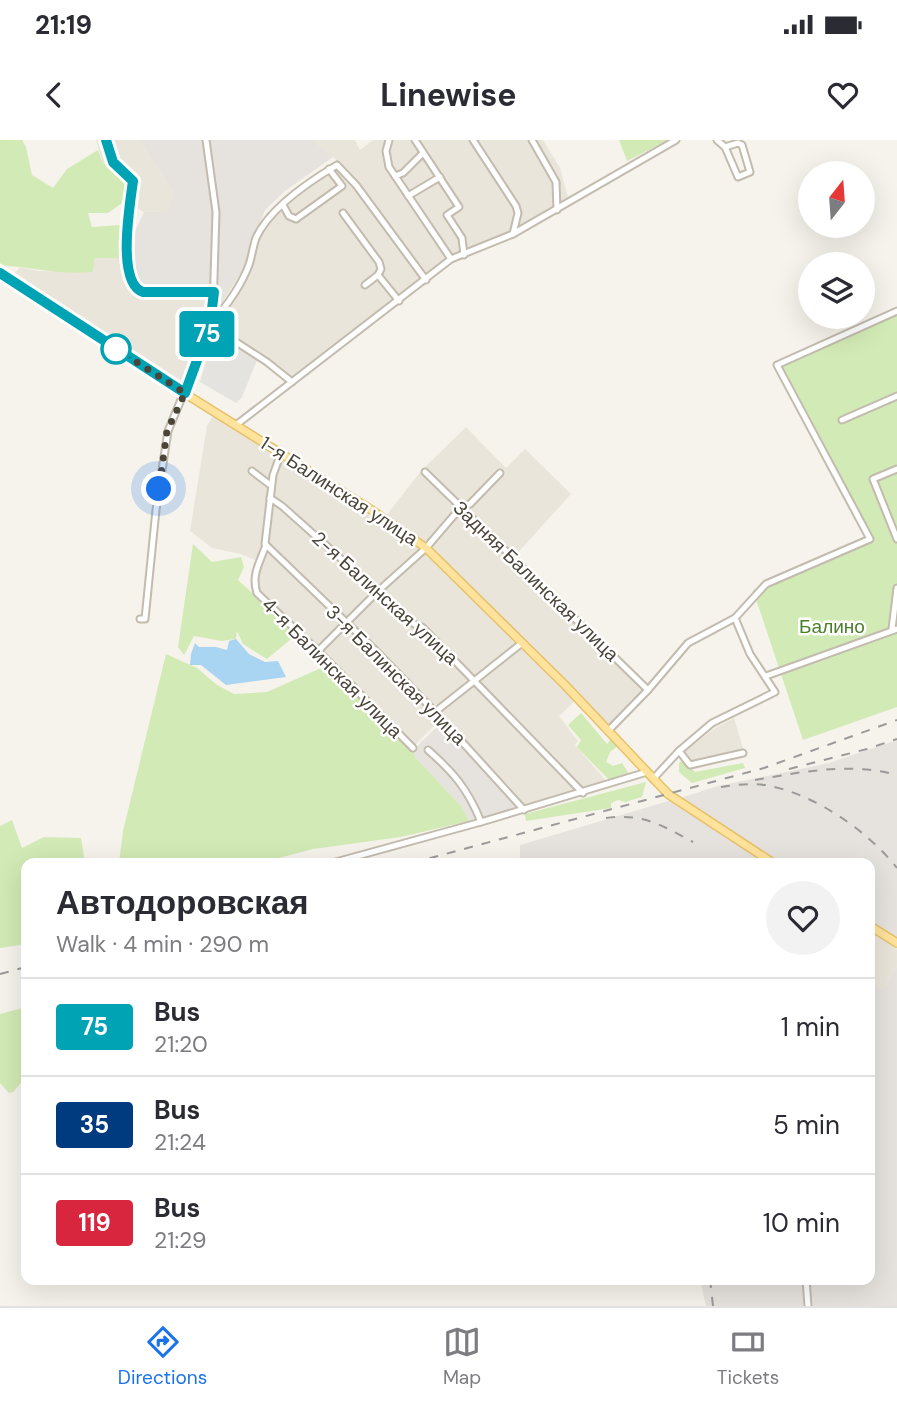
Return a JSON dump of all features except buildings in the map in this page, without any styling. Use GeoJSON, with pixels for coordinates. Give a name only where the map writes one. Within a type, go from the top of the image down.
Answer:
{"type":"FeatureCollection","features":[{"type":"Feature","properties":{"kind":"main road"},"geometry":{"type":"LineString","coordinates":[[0,273],[236,425]]}},
{"type":"Feature","properties":{"kind":"main road","name":"1-я Балинская улица"},"geometry":{"type":"LineString","coordinates":[[236,425],[426,548],[673,798],[765,858]]}},
{"type":"Feature","properties":{"kind":"main road"},"geometry":{"type":"LineString","coordinates":[[875,929],[897,943]]}},
{"type":"Feature","properties":{"kind":"street"},"geometry":{"type":"LineString","coordinates":[[106,140],[113,162],[133,181],[127,242],[131,284],[136,290],[143,292],[214,292]]}},
{"type":"Feature","properties":{"kind":"street"},"geometry":{"type":"LineString","coordinates":[[140,619],[145,619],[167,431],[185,393],[210,325],[214,292],[216,212],[206,140]]}},
{"type":"Feature","properties":{"kind":"street"},"geometry":{"type":"LineString","coordinates":[[389,140],[386,156],[395,176],[451,259],[513,234],[676,140]]}},
{"type":"Feature","properties":{"kind":"street"},"geometry":{"type":"LineString","coordinates":[[415,140],[459,207],[447,215],[462,238],[464,255]]}},
{"type":"Feature","properties":{"kind":"street"},"geometry":{"type":"LineString","coordinates":[[473,140],[516,205],[518,214],[513,234]]}},
{"type":"Feature","properties":{"kind":"street"},"geometry":{"type":"LineString","coordinates":[[532,140],[555,181],[557,210]]}},
{"type":"Feature","properties":{"kind":"street"},"geometry":{"type":"LineString","coordinates":[[717,140],[725,147],[738,177],[750,172],[742,145],[738,143],[725,147]]}},
{"type":"Feature","properties":{"kind":"street"},"geometry":{"type":"LineString","coordinates":[[395,176],[403,173],[423,153]]}},
{"type":"Feature","properties":{"kind":"street"},"geometry":{"type":"LineString","coordinates":[[210,325],[221,312],[248,266],[256,238],[270,217],[337,165],[356,185],[426,280]]}},
{"type":"Feature","properties":{"kind":"street"},"geometry":{"type":"LineString","coordinates":[[283,205],[289,216],[296,219],[342,186],[329,169]]}},
{"type":"Feature","properties":{"kind":"street"},"geometry":{"type":"LineString","coordinates":[[408,196],[440,177]]}},
{"type":"Feature","properties":{"kind":"street"},"geometry":{"type":"LineString","coordinates":[[344,215],[379,262],[381,269],[378,275],[365,285]]}},
{"type":"Feature","properties":{"kind":"street","name":"1-я Балинская улица"},"geometry":{"type":"LineString","coordinates":[[236,425],[451,259]]}},
{"type":"Feature","properties":{"kind":"street"},"geometry":{"type":"LineString","coordinates":[[378,275],[399,301]]}},
{"type":"Feature","properties":{"kind":"street"},"geometry":{"type":"LineString","coordinates":[[608,731],[688,643],[735,618],[766,584],[870,539],[777,365],[897,311]]}},
{"type":"Feature","properties":{"kind":"street"},"geometry":{"type":"LineString","coordinates":[[210,325],[263,359],[292,382]]}},
{"type":"Feature","properties":{"kind":"street"},"geometry":{"type":"LineString","coordinates":[[842,420],[897,396]]}},
{"type":"Feature","properties":{"kind":"street"},"geometry":{"type":"LineString","coordinates":[[265,545],[273,475],[281,453]]}},
{"type":"Feature","properties":{"kind":"street"},"geometry":{"type":"LineString","coordinates":[[897,469],[873,479],[897,539]]}},
{"type":"Feature","properties":{"kind":"street"},"geometry":{"type":"LineString","coordinates":[[252,471],[269,484]]}},
{"type":"Feature","properties":{"kind":"street","name":"Задняя Балинская улица"},"geometry":{"type":"LineString","coordinates":[[425,472],[648,690]]}},
{"type":"Feature","properties":{"kind":"street"},"geometry":{"type":"LineString","coordinates":[[318,651],[426,548],[462,506],[470,505],[499,473]]}},
{"type":"Feature","properties":{"kind":"street","name":"2-я Балинская улица"},"geometry":{"type":"LineString","coordinates":[[270,498],[414,624],[422,626],[583,793]]}},
{"type":"Feature","properties":{"kind":"street","name":"3-я Балинская улица"},"geometry":{"type":"LineString","coordinates":[[265,545],[435,712],[524,810]]}},
{"type":"Feature","properties":{"kind":"street","name":"4-я Балинская улица"},"geometry":{"type":"LineString","coordinates":[[265,545],[257,564],[257,593],[413,748]]}},
{"type":"Feature","properties":{"kind":"street"},"geometry":{"type":"LineString","coordinates":[[766,676],[895,628],[897,588]]}},
{"type":"Feature","properties":{"kind":"street"},"geometry":{"type":"LineString","coordinates":[[350,858],[650,776],[712,723],[775,692],[750,653],[735,618]]}},
{"type":"Feature","properties":{"kind":"street"},"geometry":{"type":"LineString","coordinates":[[435,712],[522,643]]}},
{"type":"Feature","properties":{"kind":"street"},"geometry":{"type":"LineString","coordinates":[[428,750],[452,770],[473,801],[481,822]]}},
{"type":"Feature","properties":{"kind":"street"},"geometry":{"type":"LineString","coordinates":[[679,751],[690,765],[743,753]]}},
{"type":"Feature","properties":{"kind":"street"},"geometry":{"type":"LineString","coordinates":[[806,1285],[808,1306]]}},
{"type":"Feature","properties":{"kind":"shaded area"},"geometry":{"type":"Polygon","coordinates":[[[96,140],[140,140],[174,192],[167,211],[144,212],[125,201],[126,192],[103,164],[96,140]]]}},
{"type":"Feature","properties":{"kind":"shaded area"},"geometry":{"type":"Polygon","coordinates":[[[140,140],[204,140],[213,213],[211,298],[129,293],[127,274],[130,242],[144,212],[167,211],[174,192],[140,140]]]}},
{"type":"Feature","properties":{"kind":"shaded area"},"geometry":{"type":"Polygon","coordinates":[[[208,140],[313,140],[333,157],[285,191],[265,210],[246,265],[218,309],[218,204],[208,140]]]}},
{"type":"Feature","properties":{"kind":"shaded area"},"geometry":{"type":"Polygon","coordinates":[[[313,140],[355,140],[360,150],[373,140],[543,140],[560,168],[569,201],[512,236],[452,257],[426,277],[360,185],[313,140]]]}},
{"type":"Feature","properties":{"kind":"shaded area"},"geometry":{"type":"Polygon","coordinates":[[[334,162],[423,280],[291,379],[215,326],[241,284],[267,213],[286,195],[334,162]]]}},
{"type":"Feature","properties":{"kind":"shaded area"},"geometry":{"type":"Polygon","coordinates":[[[95,258],[123,258],[129,293],[211,298],[207,325],[184,389],[12,276],[20,267],[38,271],[93,272],[95,258]]]}},
{"type":"Feature","properties":{"kind":"shaded area"},"geometry":{"type":"Polygon","coordinates":[[[214,334],[257,360],[242,397],[236,403],[200,382],[214,334]]]}},
{"type":"Feature","properties":{"kind":"shaded area"},"geometry":{"type":"Polygon","coordinates":[[[214,414],[279,455],[275,476],[281,457],[432,557],[576,700],[559,716],[578,741],[575,745],[609,784],[524,808],[441,719],[414,746],[254,592],[254,567],[261,551],[255,560],[212,548],[190,531],[207,426],[214,414]]]}},
{"type":"Feature","properties":{"kind":"shaded area"},"geometry":{"type":"Polygon","coordinates":[[[466,427],[506,468],[525,449],[571,494],[513,558],[647,690],[609,727],[441,557],[385,517],[421,471],[466,427]]]}},
{"type":"Feature","properties":{"kind":"shaded area"},"geometry":{"type":"Polygon","coordinates":[[[734,718],[744,752],[691,763],[684,752],[715,728],[734,718]]]}},
{"type":"Feature","properties":{"kind":"shaded area"},"geometry":{"type":"Polygon","coordinates":[[[441,723],[521,809],[469,821],[462,807],[415,757],[413,750],[441,723]]]}},
{"type":"Feature","properties":{"kind":"shaded area"},"geometry":{"type":"Polygon","coordinates":[[[897,740],[897,940],[875,926],[875,858],[769,858],[677,799],[718,786],[829,763],[897,740]]]}},
{"type":"Feature","properties":{"kind":"shaded area"},"geometry":{"type":"Polygon","coordinates":[[[672,800],[760,858],[520,858],[520,845],[672,800]]]}},
{"type":"Feature","properties":{"kind":"shaded area"},"geometry":{"type":"Polygon","coordinates":[[[875,934],[897,949],[897,966],[883,990],[875,986],[875,934]]]}},
{"type":"Feature","properties":{"kind":"shaded area"},"geometry":{"type":"Polygon","coordinates":[[[897,966],[897,1306],[706,1306],[701,1285],[875,1285],[875,986],[883,990],[897,966]]]}},
{"type":"Feature","properties":{"kind":"green space"},"geometry":{"type":"Polygon","coordinates":[[[0,140],[22,140],[32,175],[53,188],[67,169],[98,150],[103,164],[108,164],[122,180],[125,201],[108,213],[88,213],[92,227],[120,225],[123,258],[95,258],[93,272],[82,273],[10,267],[0,263],[0,140]]]}},
{"type":"Feature","properties":{"kind":"green space"},"geometry":{"type":"Polygon","coordinates":[[[619,140],[668,140],[627,161],[619,140]]]}},
{"type":"Feature","properties":{"kind":"green space","name":"Балино"},"geometry":{"type":"Polygon","coordinates":[[[897,314],[897,707],[803,740],[753,590],[869,539],[782,366],[864,329],[875,329],[875,324],[897,314]]]}},
{"type":"Feature","properties":{"kind":"green space"},"geometry":{"type":"Polygon","coordinates":[[[193,544],[212,562],[241,557],[244,567],[238,580],[297,634],[267,659],[243,644],[237,631],[236,639],[222,641],[194,636],[184,655],[178,647],[193,544]]]}},
{"type":"Feature","properties":{"kind":"green space"},"geometry":{"type":"Polygon","coordinates":[[[166,654],[197,668],[217,685],[234,694],[267,692],[330,664],[413,750],[415,757],[462,807],[469,821],[401,837],[313,849],[279,858],[120,858],[123,831],[166,654]]]}},
{"type":"Feature","properties":{"kind":"green space"},"geometry":{"type":"Polygon","coordinates":[[[581,713],[607,744],[611,739],[619,745],[610,752],[606,762],[613,766],[622,763],[629,774],[624,778],[611,782],[577,747],[581,740],[568,725],[581,713]]]}},
{"type":"Feature","properties":{"kind":"green space"},"geometry":{"type":"Polygon","coordinates":[[[683,760],[695,772],[743,763],[745,768],[692,783],[679,772],[679,763],[683,760]]]}},
{"type":"Feature","properties":{"kind":"green space"},"geometry":{"type":"Polygon","coordinates":[[[646,782],[642,797],[625,802],[618,800],[611,803],[611,808],[526,821],[525,814],[646,782]]]}},
{"type":"Feature","properties":{"kind":"green space"},"geometry":{"type":"Polygon","coordinates":[[[12,820],[22,848],[44,837],[81,838],[84,858],[21,858],[21,945],[0,948],[0,826],[12,820]]]}},
{"type":"Feature","properties":{"kind":"green space"},"geometry":{"type":"Polygon","coordinates":[[[21,1008],[21,1083],[9,1093],[0,1083],[0,1014],[21,1008]]]}},
{"type":"Feature","properties":{"kind":"water"},"geometry":{"type":"Polygon","coordinates":[[[236,639],[249,654],[265,662],[278,661],[286,677],[226,685],[201,665],[190,665],[195,643],[199,647],[227,650],[229,641],[236,639]]]}},
{"type":"Feature","properties":{"kind":"railway"},"geometry":{"type":"LineString","coordinates":[[431,858],[764,768],[897,720]]}},
{"type":"Feature","properties":{"kind":"railway"},"geometry":{"type":"LineString","coordinates":[[789,769],[897,739]]}},
{"type":"Feature","properties":{"kind":"railway"},"geometry":{"type":"LineString","coordinates":[[755,780],[808,771],[844,769],[897,775]]}},
{"type":"Feature","properties":{"kind":"railway"},"geometry":{"type":"LineString","coordinates":[[721,787],[765,785],[802,796],[855,827],[897,868]]}},
{"type":"Feature","properties":{"kind":"railway"},"geometry":{"type":"LineString","coordinates":[[606,818],[641,819],[693,842]]}},
{"type":"Feature","properties":{"kind":"railway"},"geometry":{"type":"LineString","coordinates":[[0,974],[21,968]]}},
{"type":"Feature","properties":{"kind":"railway"},"geometry":{"type":"LineString","coordinates":[[711,1285],[713,1306]]}},
{"type":"Feature","properties":{"kind":"bus line","name":"75"},"geometry":{"type":"LineString","coordinates":[[0,273],[185,393],[210,325],[214,292],[143,292],[136,290],[131,284],[127,242],[133,181],[113,162],[106,140]]}},
{"type":"Feature","properties":{"kind":"route"},"geometry":{"type":"LineString","coordinates":[[116,349],[185,393],[167,431],[159,489]]}}]}
